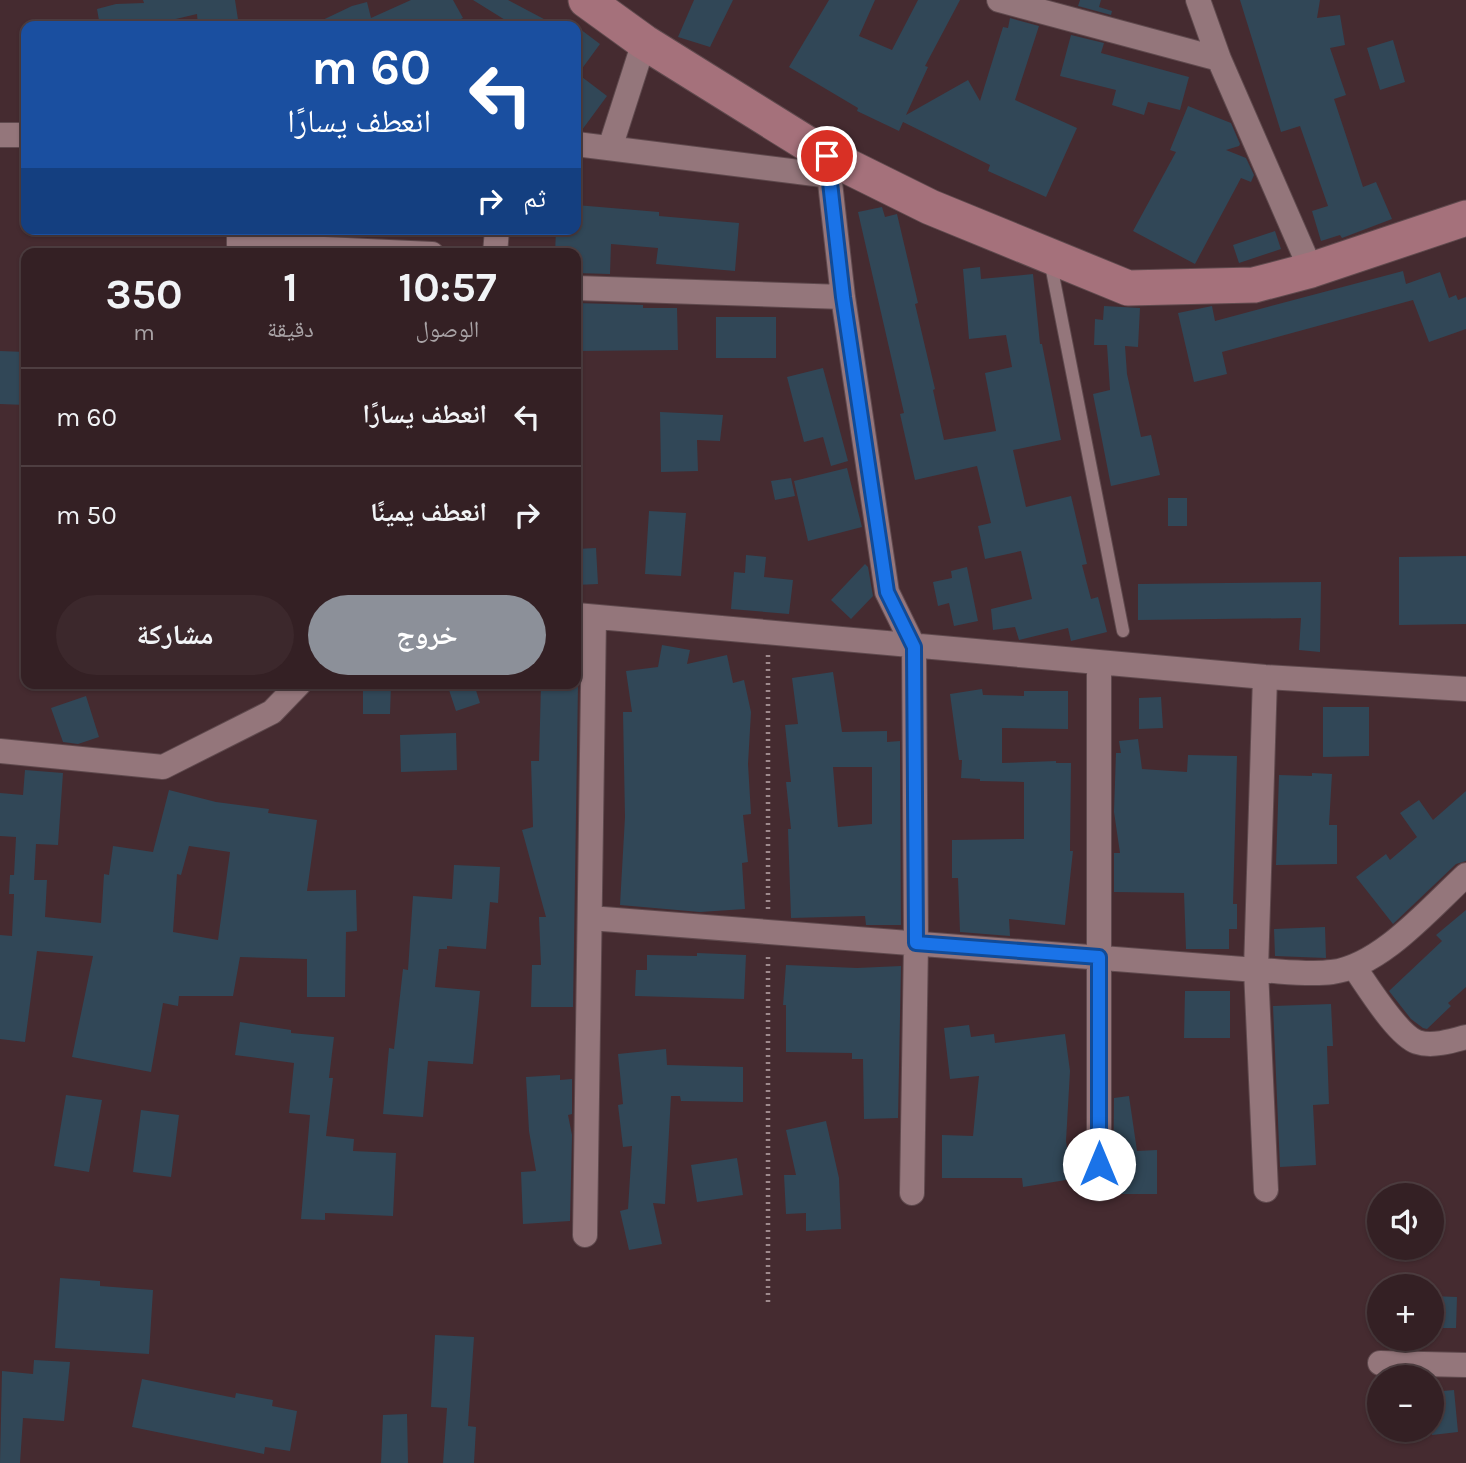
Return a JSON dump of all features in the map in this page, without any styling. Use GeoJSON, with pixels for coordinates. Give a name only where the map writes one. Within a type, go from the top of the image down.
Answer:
{"type":"FeatureCollection","features":[{"type":"Feature","properties":{"kind":"street"},"geometry":{"type":"LineString","coordinates":[[586,0],[829,166],[1129,288],[1254,285],[1311,270],[1466,218]]}},
{"type":"Feature","properties":{"kind":"street"},"geometry":{"type":"LineString","coordinates":[[999,0],[1219,59]]}},
{"type":"Feature","properties":{"kind":"street"},"geometry":{"type":"LineString","coordinates":[[1198,0],[1219,59],[1311,270]]}},
{"type":"Feature","properties":{"kind":"street"},"geometry":{"type":"LineString","coordinates":[[610,148],[644,41]]}},
{"type":"Feature","properties":{"kind":"street"},"geometry":{"type":"LineString","coordinates":[[0,135],[21,135]]}},
{"type":"Feature","properties":{"kind":"street"},"geometry":{"type":"LineString","coordinates":[[581,145],[829,166]]}},
{"type":"Feature","properties":{"kind":"street"},"geometry":{"type":"LineString","coordinates":[[829,166],[843,297],[887,592],[914,647],[916,943],[912,1193]]}},
{"type":"Feature","properties":{"kind":"street"},"geometry":{"type":"LineString","coordinates":[[239,235],[239,244],[316,248]]}},
{"type":"Feature","properties":{"kind":"street"},"geometry":{"type":"LineString","coordinates":[[581,288],[843,297]]}},
{"type":"Feature","properties":{"kind":"street"},"geometry":{"type":"LineString","coordinates":[[585,1236],[590,918],[585,616],[1265,677],[1466,689]]}},
{"type":"Feature","properties":{"kind":"street"},"geometry":{"type":"LineString","coordinates":[[1099,663],[1099,1189]]}},
{"type":"Feature","properties":{"kind":"street"},"geometry":{"type":"LineString","coordinates":[[1265,677],[1256,970],[1266,1190]]}},
{"type":"Feature","properties":{"kind":"street"},"geometry":{"type":"LineString","coordinates":[[0,751],[163,767],[272,712],[294,689]]}},
{"type":"Feature","properties":{"kind":"street"},"geometry":{"type":"LineString","coordinates":[[590,918],[1256,970],[1332,972],[1354,967],[1382,952],[1466,875]]}},
{"type":"Feature","properties":{"kind":"street"},"geometry":{"type":"LineString","coordinates":[[1354,967],[1408,1038],[1420,1043],[1448,1042],[1466,1037]]}},
{"type":"Feature","properties":{"kind":"street"},"geometry":{"type":"LineString","coordinates":[[1380,1363],[1466,1364]]}},
{"type":"Feature","properties":{"kind":"lane"},"geometry":{"type":"LineString","coordinates":[[1049,256],[1123,631]]}},
{"type":"Feature","properties":{"kind":"path"},"geometry":{"type":"LineString","coordinates":[[768,633],[768,1302]]}},
{"type":"Feature","properties":{"kind":"building"},"geometry":{"type":"Polygon","coordinates":[[[143,0],[235,0],[238,21],[198,21],[197,14],[167,21],[99,21],[97,9],[116,4],[144,3],[143,0]]]}},
{"type":"Feature","properties":{"kind":"building"},"geometry":{"type":"Polygon","coordinates":[[[411,0],[453,0],[463,18],[457,21],[320,21],[367,2],[371,18],[411,0]]]}},
{"type":"Feature","properties":{"kind":"building"},"geometry":{"type":"Polygon","coordinates":[[[473,0],[508,0],[548,21],[507,21],[473,0]]]}},
{"type":"Feature","properties":{"kind":"building"},"geometry":{"type":"Polygon","coordinates":[[[694,0],[733,0],[710,47],[678,37],[694,0]]]}},
{"type":"Feature","properties":{"kind":"building"},"geometry":{"type":"Polygon","coordinates":[[[829,0],[875,0],[859,36],[892,50],[918,0],[960,0],[925,66],[928,67],[906,115],[968,80],[980,101],[1003,27],[1008,28],[1010,18],[1039,26],[1015,100],[1077,128],[1046,197],[988,171],[990,165],[903,122],[899,131],[857,111],[858,108],[789,67],[829,0]]]}},
{"type":"Feature","properties":{"kind":"building"},"geometry":{"type":"Polygon","coordinates":[[[1080,0],[1101,0],[1099,7],[1112,11],[1111,15],[1078,6],[1080,0]]]}},
{"type":"Feature","properties":{"kind":"building"},"geometry":{"type":"Polygon","coordinates":[[[1240,0],[1320,0],[1317,18],[1340,15],[1345,45],[1330,48],[1346,95],[1334,99],[1363,187],[1376,182],[1392,219],[1342,238],[1340,235],[1321,241],[1312,211],[1328,206],[1300,126],[1281,132],[1240,0]]]}},
{"type":"Feature","properties":{"kind":"building"},"geometry":{"type":"Polygon","coordinates":[[[581,30],[600,44],[581,70],[581,30]]]}},
{"type":"Feature","properties":{"kind":"building"},"geometry":{"type":"Polygon","coordinates":[[[1071,35],[1104,43],[1101,53],[1189,77],[1180,110],[1148,102],[1144,115],[1112,105],[1116,90],[1060,76],[1071,35]]]}},
{"type":"Feature","properties":{"kind":"building"},"geometry":{"type":"Polygon","coordinates":[[[1393,40],[1405,82],[1380,90],[1367,48],[1393,40]]]}},
{"type":"Feature","properties":{"kind":"building"},"geometry":{"type":"Polygon","coordinates":[[[581,76],[607,96],[581,130],[581,76]]]}},
{"type":"Feature","properties":{"kind":"building"},"geometry":{"type":"Polygon","coordinates":[[[1188,106],[1231,123],[1240,144],[1226,150],[1246,158],[1254,175],[1251,182],[1241,178],[1195,264],[1133,231],[1176,152],[1170,150],[1188,106]]]}},
{"type":"Feature","properties":{"kind":"building"},"geometry":{"type":"Polygon","coordinates":[[[581,205],[739,223],[735,271],[656,264],[658,248],[611,244],[610,274],[581,273],[581,248],[555,248],[556,235],[581,235],[581,205]]]}},
{"type":"Feature","properties":{"kind":"building"},"geometry":{"type":"Polygon","coordinates":[[[882,207],[885,217],[897,214],[918,303],[915,304],[944,440],[996,431],[985,373],[1012,367],[1006,335],[969,339],[963,269],[980,267],[981,279],[1033,274],[1040,344],[1061,440],[1013,450],[1026,507],[1071,496],[1087,564],[1082,565],[1091,599],[1098,597],[1107,632],[1071,641],[1068,628],[1019,640],[1015,627],[993,630],[991,609],[1032,599],[1021,551],[985,559],[978,526],[991,523],[977,466],[915,480],[900,414],[904,413],[858,212],[882,207]]]}},
{"type":"Feature","properties":{"kind":"building"},"geometry":{"type":"Polygon","coordinates":[[[1275,231],[1281,249],[1239,263],[1233,245],[1275,231]]]}},
{"type":"Feature","properties":{"kind":"building"},"geometry":{"type":"Polygon","coordinates":[[[1403,271],[1406,284],[1440,272],[1449,298],[1456,295],[1458,300],[1466,297],[1466,329],[1429,342],[1413,300],[1222,352],[1227,374],[1194,382],[1178,313],[1212,306],[1215,321],[1403,271]]]}},
{"type":"Feature","properties":{"kind":"building"},"geometry":{"type":"Polygon","coordinates":[[[581,303],[677,308],[678,350],[581,351],[581,303]]]}},
{"type":"Feature","properties":{"kind":"building"},"geometry":{"type":"Polygon","coordinates":[[[1104,306],[1140,308],[1138,347],[1125,346],[1127,374],[1141,437],[1151,435],[1160,475],[1111,486],[1093,394],[1110,390],[1107,345],[1094,345],[1095,319],[1103,320],[1104,306]]]}},
{"type":"Feature","properties":{"kind":"building"},"geometry":{"type":"Polygon","coordinates":[[[716,317],[776,317],[776,358],[716,358],[716,317]]]}},
{"type":"Feature","properties":{"kind":"building"},"geometry":{"type":"Polygon","coordinates":[[[0,351],[21,352],[21,405],[0,404],[0,351]]]}},
{"type":"Feature","properties":{"kind":"building"},"geometry":{"type":"Polygon","coordinates":[[[823,368],[848,461],[831,466],[823,437],[804,442],[787,377],[823,368]]]}},
{"type":"Feature","properties":{"kind":"building"},"geometry":{"type":"Polygon","coordinates":[[[660,412],[723,415],[720,441],[697,440],[698,471],[661,472],[660,412]]]}},
{"type":"Feature","properties":{"kind":"building"},"geometry":{"type":"Polygon","coordinates":[[[847,468],[862,527],[808,541],[794,481],[847,468]]]}},
{"type":"Feature","properties":{"kind":"building"},"geometry":{"type":"Polygon","coordinates":[[[791,478],[795,496],[775,500],[771,481],[791,478]]]}},
{"type":"Feature","properties":{"kind":"building"},"geometry":{"type":"Polygon","coordinates":[[[1168,498],[1187,498],[1187,526],[1168,526],[1168,498]]]}},
{"type":"Feature","properties":{"kind":"building"},"geometry":{"type":"Polygon","coordinates":[[[649,511],[686,513],[681,576],[645,574],[649,511]]]}},
{"type":"Feature","properties":{"kind":"building"},"geometry":{"type":"Polygon","coordinates":[[[596,548],[598,584],[581,585],[581,549],[596,548]]]}},
{"type":"Feature","properties":{"kind":"building"},"geometry":{"type":"Polygon","coordinates":[[[746,555],[766,557],[764,577],[793,580],[789,614],[731,609],[734,572],[745,573],[746,555]]]}},
{"type":"Feature","properties":{"kind":"building"},"geometry":{"type":"Polygon","coordinates":[[[1466,556],[1466,624],[1399,625],[1399,557],[1466,556]]]}},
{"type":"Feature","properties":{"kind":"building"},"geometry":{"type":"Polygon","coordinates":[[[865,564],[868,567],[873,596],[851,619],[831,600],[865,564]]]}},
{"type":"Feature","properties":{"kind":"building"},"geometry":{"type":"Polygon","coordinates":[[[967,567],[978,621],[954,626],[949,603],[938,606],[933,582],[952,578],[951,571],[967,567]]]}},
{"type":"Feature","properties":{"kind":"building"},"geometry":{"type":"Polygon","coordinates":[[[1321,582],[1320,652],[1299,650],[1301,618],[1138,620],[1138,584],[1321,582]]]}},
{"type":"Feature","properties":{"kind":"building"},"geometry":{"type":"Polygon","coordinates":[[[662,645],[690,650],[687,664],[727,655],[733,683],[744,680],[751,712],[748,764],[751,814],[743,815],[748,862],[742,863],[745,909],[700,912],[620,905],[625,817],[623,712],[632,712],[626,671],[658,667],[662,645]]]}},
{"type":"Feature","properties":{"kind":"building"},"geometry":{"type":"Polygon","coordinates":[[[833,672],[842,732],[887,731],[887,742],[900,741],[901,925],[866,925],[865,916],[791,918],[788,829],[791,829],[786,782],[791,782],[785,725],[798,724],[792,678],[833,672]],[[833,767],[838,827],[872,824],[872,767],[833,767]]]}},
{"type":"Feature","properties":{"kind":"building"},"geometry":{"type":"Polygon","coordinates":[[[363,689],[391,689],[390,714],[363,714],[363,689]]]}},
{"type":"Feature","properties":{"kind":"building"},"geometry":{"type":"Polygon","coordinates":[[[449,689],[476,689],[480,703],[456,711],[449,689]]]}},
{"type":"Feature","properties":{"kind":"building"},"geometry":{"type":"Polygon","coordinates":[[[541,689],[578,689],[573,1007],[531,1007],[532,965],[541,965],[539,917],[546,917],[522,830],[533,827],[531,761],[539,761],[541,689]]]}},
{"type":"Feature","properties":{"kind":"building"},"geometry":{"type":"Polygon","coordinates":[[[982,689],[983,695],[1024,696],[1024,691],[1068,691],[1068,729],[1002,728],[1002,763],[1071,763],[1070,851],[1073,851],[1065,925],[1009,919],[1010,936],[960,932],[958,878],[952,878],[952,840],[1024,839],[1024,782],[961,778],[962,760],[959,760],[950,694],[982,689]]]}},
{"type":"Feature","properties":{"kind":"building"},"geometry":{"type":"Polygon","coordinates":[[[86,696],[99,737],[78,744],[63,742],[51,708],[86,696]]]}},
{"type":"Feature","properties":{"kind":"building"},"geometry":{"type":"Polygon","coordinates":[[[1161,697],[1163,728],[1139,729],[1139,698],[1161,697]]]}},
{"type":"Feature","properties":{"kind":"building"},"geometry":{"type":"Polygon","coordinates":[[[1323,707],[1369,707],[1369,756],[1323,757],[1323,707]]]}},
{"type":"Feature","properties":{"kind":"building"},"geometry":{"type":"Polygon","coordinates":[[[456,733],[457,770],[401,772],[400,735],[456,733]]]}},
{"type":"Feature","properties":{"kind":"building"},"geometry":{"type":"Polygon","coordinates":[[[1138,739],[1142,769],[1187,772],[1188,755],[1237,756],[1233,904],[1237,904],[1237,929],[1229,929],[1229,949],[1186,949],[1184,893],[1114,892],[1114,853],[1120,853],[1114,812],[1116,753],[1121,753],[1119,741],[1138,739]]]}},
{"type":"Feature","properties":{"kind":"building"},"geometry":{"type":"Polygon","coordinates":[[[25,770],[63,773],[58,845],[36,844],[34,880],[47,880],[45,917],[101,923],[104,874],[109,875],[113,846],[153,852],[169,790],[216,802],[269,809],[268,813],[317,820],[307,891],[356,890],[357,931],[346,932],[345,997],[307,997],[307,959],[240,957],[233,996],[179,996],[178,1006],[163,1003],[151,1072],[72,1057],[93,956],[37,951],[25,1042],[0,1039],[0,935],[12,936],[14,894],[9,894],[10,875],[14,875],[16,837],[0,836],[0,793],[23,795],[25,770]],[[189,846],[181,875],[177,874],[173,932],[218,940],[230,852],[189,846]]]}},
{"type":"Feature","properties":{"kind":"building"},"geometry":{"type":"Polygon","coordinates":[[[1312,773],[1332,774],[1329,825],[1337,825],[1337,864],[1276,865],[1279,775],[1312,776],[1312,773]]]}},
{"type":"Feature","properties":{"kind":"building"},"geometry":{"type":"Polygon","coordinates":[[[1466,791],[1466,861],[1456,864],[1393,924],[1356,877],[1386,854],[1390,860],[1417,837],[1400,813],[1419,800],[1433,820],[1466,791]]]}},
{"type":"Feature","properties":{"kind":"building"},"geometry":{"type":"Polygon","coordinates":[[[454,865],[500,867],[498,903],[490,902],[486,949],[447,946],[447,949],[439,949],[435,987],[480,991],[473,1064],[428,1061],[423,1117],[383,1114],[389,1048],[394,1049],[403,969],[408,970],[413,896],[452,899],[454,865]]]}},
{"type":"Feature","properties":{"kind":"building"},"geometry":{"type":"Polygon","coordinates":[[[1466,910],[1466,987],[1448,1003],[1451,1006],[1427,1029],[1423,1028],[1411,1019],[1389,991],[1442,941],[1436,935],[1466,910]]]}},
{"type":"Feature","properties":{"kind":"building"},"geometry":{"type":"Polygon","coordinates":[[[1325,927],[1326,958],[1275,956],[1274,929],[1325,927]]]}},
{"type":"Feature","properties":{"kind":"building"},"geometry":{"type":"Polygon","coordinates":[[[697,953],[746,955],[744,999],[635,996],[636,970],[647,970],[647,955],[697,956],[697,953]]]}},
{"type":"Feature","properties":{"kind":"building"},"geometry":{"type":"Polygon","coordinates":[[[786,965],[857,968],[901,966],[898,1118],[864,1119],[863,1059],[852,1059],[852,1053],[786,1052],[786,1005],[783,1005],[786,965]]]}},
{"type":"Feature","properties":{"kind":"building"},"geometry":{"type":"Polygon","coordinates":[[[1185,991],[1230,991],[1230,1038],[1184,1038],[1185,991]]]}},
{"type":"Feature","properties":{"kind":"building"},"geometry":{"type":"Polygon","coordinates":[[[1331,1004],[1333,1046],[1327,1046],[1329,1104],[1313,1105],[1316,1165],[1280,1167],[1273,1006],[1331,1004]]]}},
{"type":"Feature","properties":{"kind":"building"},"geometry":{"type":"Polygon","coordinates":[[[240,1022],[291,1030],[291,1033],[334,1037],[329,1078],[333,1078],[326,1136],[354,1139],[353,1151],[396,1153],[393,1216],[325,1213],[325,1220],[301,1219],[310,1115],[289,1113],[294,1063],[235,1055],[240,1022]]]}},
{"type":"Feature","properties":{"kind":"building"},"geometry":{"type":"Polygon","coordinates":[[[969,1025],[971,1037],[994,1034],[995,1043],[1065,1034],[1070,1071],[1066,1141],[1072,1179],[1023,1187],[1022,1178],[942,1178],[942,1135],[973,1136],[979,1076],[950,1079],[944,1028],[969,1025]]]}},
{"type":"Feature","properties":{"kind":"building"},"geometry":{"type":"Polygon","coordinates":[[[666,1049],[667,1065],[743,1067],[743,1102],[681,1101],[680,1096],[671,1096],[665,1204],[653,1203],[662,1244],[629,1250],[620,1211],[628,1209],[632,1146],[623,1147],[618,1105],[623,1104],[618,1054],[666,1049]]]}},
{"type":"Feature","properties":{"kind":"building"},"geometry":{"type":"Polygon","coordinates":[[[560,1075],[560,1080],[572,1079],[572,1114],[568,1115],[572,1135],[570,1221],[523,1224],[521,1172],[536,1171],[529,1131],[526,1077],[560,1075]]]}},
{"type":"Feature","properties":{"kind":"building"},"geometry":{"type":"Polygon","coordinates":[[[66,1095],[102,1100],[89,1172],[54,1166],[66,1095]]]}},
{"type":"Feature","properties":{"kind":"building"},"geometry":{"type":"Polygon","coordinates":[[[1129,1096],[1137,1151],[1157,1150],[1157,1194],[1113,1194],[1114,1098],[1129,1096]]]}},
{"type":"Feature","properties":{"kind":"building"},"geometry":{"type":"Polygon","coordinates":[[[141,1110],[179,1115],[171,1177],[133,1172],[141,1110]]]}},
{"type":"Feature","properties":{"kind":"building"},"geometry":{"type":"Polygon","coordinates":[[[826,1121],[839,1178],[841,1229],[806,1231],[806,1213],[786,1214],[784,1175],[796,1175],[786,1130],[826,1121]]]}},
{"type":"Feature","properties":{"kind":"building"},"geometry":{"type":"Polygon","coordinates":[[[737,1158],[743,1195],[697,1202],[691,1165],[737,1158]]]}},
{"type":"Feature","properties":{"kind":"building"},"geometry":{"type":"Polygon","coordinates":[[[60,1278],[100,1281],[100,1286],[153,1290],[149,1354],[55,1348],[60,1278]]]}},
{"type":"Feature","properties":{"kind":"building"},"geometry":{"type":"Polygon","coordinates":[[[1444,1296],[1457,1297],[1456,1328],[1444,1328],[1444,1296]]]}},
{"type":"Feature","properties":{"kind":"building"},"geometry":{"type":"Polygon","coordinates":[[[435,1335],[474,1337],[468,1426],[476,1427],[474,1463],[443,1463],[447,1408],[431,1407],[435,1335]]]}},
{"type":"Feature","properties":{"kind":"building"},"geometry":{"type":"Polygon","coordinates":[[[34,1360],[70,1362],[64,1421],[23,1418],[20,1463],[0,1463],[2,1371],[33,1374],[34,1360]]]}},
{"type":"Feature","properties":{"kind":"building"},"geometry":{"type":"Polygon","coordinates":[[[142,1379],[235,1398],[236,1393],[273,1400],[272,1406],[297,1411],[290,1451],[265,1447],[264,1454],[132,1427],[142,1379]]]}},
{"type":"Feature","properties":{"kind":"building"},"geometry":{"type":"Polygon","coordinates":[[[1454,1390],[1458,1432],[1444,1434],[1444,1391],[1454,1390]]]}},
{"type":"Feature","properties":{"kind":"building"},"geometry":{"type":"Polygon","coordinates":[[[407,1414],[408,1463],[381,1463],[383,1415],[407,1414]]]}},
{"type":"Feature","properties":{"kind":"route"},"geometry":{"type":"LineString","coordinates":[[827,156],[843,297],[887,592],[914,647],[916,943],[1099,957],[1099,1164]]}}]}
